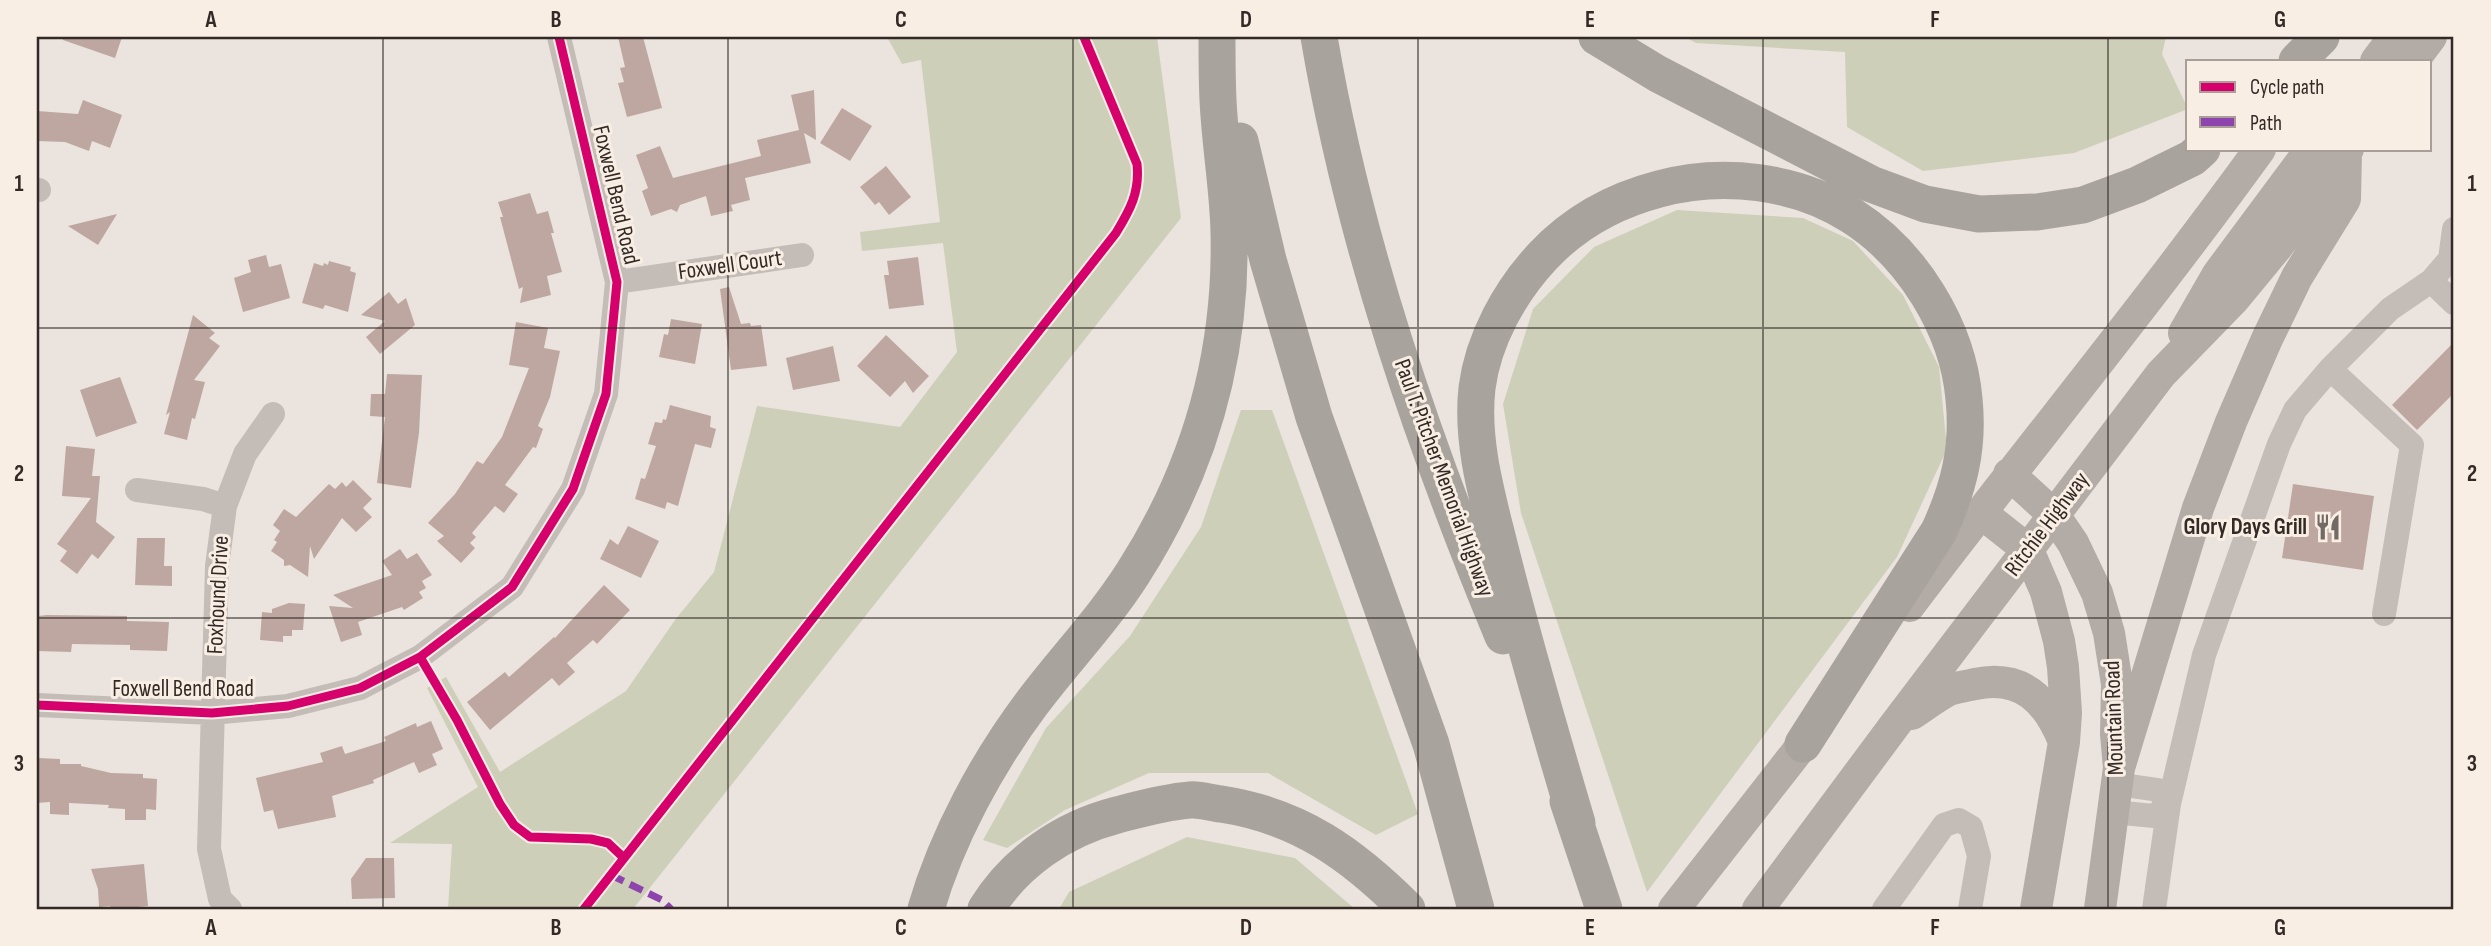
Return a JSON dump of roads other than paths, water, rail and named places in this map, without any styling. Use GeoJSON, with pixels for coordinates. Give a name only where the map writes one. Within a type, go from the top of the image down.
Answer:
{"type":"FeatureCollection","features":[{"type":"Feature","properties":{"kind":"highway"},"geometry":{"type":"LineString","coordinates":[[926,909],[958,828],[990,766],[1032,703],[1094,628],[1133,574],[1170,511],[1200,437],[1219,367],[1227,300],[1229,232],[1218,100],[1218,37]]}},
{"type":"Feature","properties":{"kind":"highway"},"geometry":{"type":"LineString","coordinates":[[1218,37],[1242,152],[1287,326],[1314,417],[1431,744],[1476,909]]}},
{"type":"Feature","properties":{"kind":"highway","name":"Paul T. Pitcher Memorial Highway"},"geometry":{"type":"LineString","coordinates":[[1319,37],[1362,230],[1407,386],[1455,520],[1577,823],[1604,909]]}},
{"type":"Feature","properties":{"kind":"highway"},"geometry":{"type":"LineString","coordinates":[[1597,37],[1658,74],[1859,178],[1925,204],[1979,214],[2037,212],[2083,205],[2137,185],[2192,158],[2201,150]]}},
{"type":"Feature","properties":{"kind":"highway"},"geometry":{"type":"LineString","coordinates":[[2298,60],[2321,37]]}},
{"type":"Feature","properties":{"kind":"highway"},"geometry":{"type":"LineString","coordinates":[[1577,823],[1516,612],[1484,481],[1476,428],[1478,386],[1487,346],[1506,306],[1527,273],[1555,243],[1586,219],[1629,197],[1676,184],[1723,179],[1765,183],[1807,195],[1852,216],[1884,242],[1915,276],[1939,312],[1957,360],[1964,399],[1964,435],[1956,492],[1939,531],[1804,744]]}},
{"type":"Feature","properties":{"kind":"highway"},"geometry":{"type":"LineString","coordinates":[[986,909],[997,892],[1030,859],[1064,835],[1102,819],[1192,800],[1243,808],[1287,822],[1342,850],[1408,909]]}},
{"type":"Feature","properties":{"kind":"main road"},"geometry":{"type":"LineString","coordinates":[[2324,60],[2340,37]]}},
{"type":"Feature","properties":{"kind":"main road"},"geometry":{"type":"LineString","coordinates":[[2377,60],[2394,37]]}},
{"type":"Feature","properties":{"kind":"main road"},"geometry":{"type":"LineString","coordinates":[[2414,60],[2431,37]]}},
{"type":"Feature","properties":{"kind":"main road"},"geometry":{"type":"LineString","coordinates":[[1674,909],[1804,744],[2009,474],[2127,328],[2259,150]]}},
{"type":"Feature","properties":{"kind":"main road"},"geometry":{"type":"LineString","coordinates":[[2161,374],[2218,274],[2310,150]]}},
{"type":"Feature","properties":{"kind":"main road"},"geometry":{"type":"LineString","coordinates":[[2117,788],[2198,508],[2267,339],[2297,277],[2345,199],[2347,150]]}},
{"type":"Feature","properties":{"kind":"main road","name":"Ritchie Highway"},"geometry":{"type":"LineString","coordinates":[[1758,909],[2161,374],[2234,299],[2277,247],[2347,150]]}},
{"type":"Feature","properties":{"kind":"main road","name":"Mountain Road"},"geometry":{"type":"LineString","coordinates":[[2009,474],[2054,515],[2085,567],[2097,593],[2109,633],[2117,684],[2117,788],[2100,909]]}},
{"type":"Feature","properties":{"kind":"main road"},"geometry":{"type":"LineString","coordinates":[[1980,512],[2028,550],[2046,592],[2059,641],[2065,701],[2064,742],[2036,909]]}},
{"type":"Feature","properties":{"kind":"main road"},"geometry":{"type":"LineString","coordinates":[[1894,726],[1950,690],[1994,680],[2023,688],[2042,704],[2055,719],[2064,742]]}},
{"type":"Feature","properties":{"kind":"street","name":"Foxwell Bend Road"},"geometry":{"type":"LineString","coordinates":[[37,705],[212,713],[288,706],[360,688],[420,657],[512,587],[573,489],[606,394],[617,282],[559,37]]}},
{"type":"Feature","properties":{"kind":"street"},"geometry":{"type":"LineString","coordinates":[[2154,909],[2169,804],[2204,655],[2279,444],[2295,410],[2330,369],[2390,309],[2431,281],[2450,259],[2454,229]]}},
{"type":"Feature","properties":{"kind":"street","name":"Foxwell Court"},"geometry":{"type":"LineString","coordinates":[[617,282],[802,255]]}},
{"type":"Feature","properties":{"kind":"street"},"geometry":{"type":"LineString","coordinates":[[2431,281],[2454,303]]}},
{"type":"Feature","properties":{"kind":"street"},"geometry":{"type":"LineString","coordinates":[[2330,369],[2412,445],[2384,614]]}},
{"type":"Feature","properties":{"kind":"street","name":"Foxhound Drive"},"geometry":{"type":"LineString","coordinates":[[230,909],[220,899],[209,849],[217,566],[225,506],[245,454],[273,414]]}},
{"type":"Feature","properties":{"kind":"street"},"geometry":{"type":"LineString","coordinates":[[138,490],[203,499],[225,506]]}},
{"type":"Feature","properties":{"kind":"street"},"geometry":{"type":"LineString","coordinates":[[2117,788],[2154,816],[2169,804]]}},
{"type":"Feature","properties":{"kind":"street"},"geometry":{"type":"LineString","coordinates":[[1884,909],[1944,825],[1959,820],[1971,827],[1979,856],[1970,909]]}},
{"type":"Feature","properties":{"kind":"place","name":"Glory Days Grill"},"geometry":{"type":"Point","coordinates":[2328,527]}}]}
